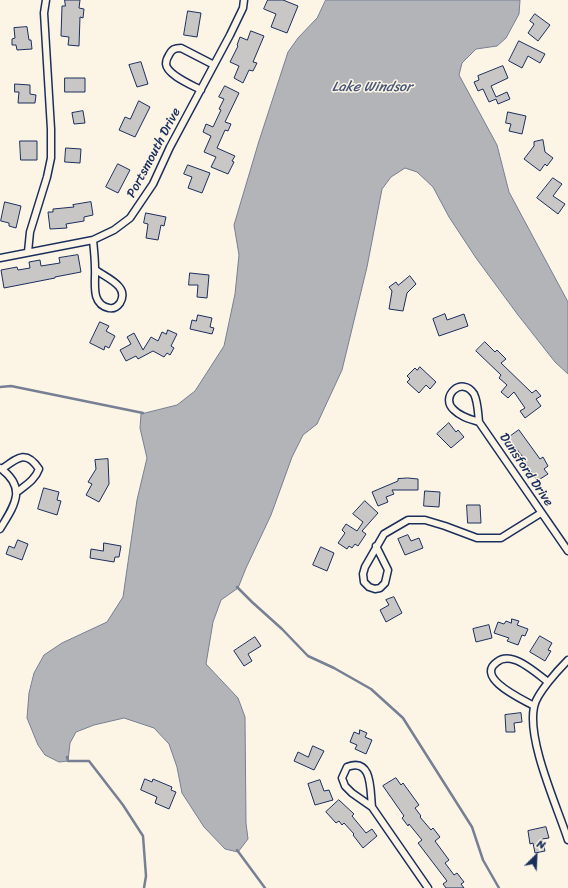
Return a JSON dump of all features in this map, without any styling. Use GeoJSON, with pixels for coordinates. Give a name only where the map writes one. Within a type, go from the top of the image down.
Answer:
{"type":"FeatureCollection","features":[{"type":"Feature","properties":{"kind":"street"},"geometry":{"type":"LineString","coordinates":[[28,252],[30,232],[45,184],[51,158],[51,129],[44,13],[46,0]]}},
{"type":"Feature","properties":{"kind":"street","name":"Portsmouth Drive"},"geometry":{"type":"LineString","coordinates":[[0,258],[93,240],[114,230],[130,218],[137,210],[153,184],[170,147],[243,8],[244,0]]}},
{"type":"Feature","properties":{"kind":"street"},"geometry":{"type":"LineString","coordinates":[[201,90],[170,73],[166,66],[166,62],[171,50],[181,48],[214,65]]}},
{"type":"Feature","properties":{"kind":"street"},"geometry":{"type":"LineString","coordinates":[[93,240],[96,270],[94,286],[96,295],[100,303],[111,308],[118,306],[121,301],[122,294],[120,288],[116,283],[96,270]]}},
{"type":"Feature","properties":{"kind":"street","name":"Dunsford Drive"},"geometry":{"type":"LineString","coordinates":[[479,422],[460,415],[452,409],[449,399],[454,389],[460,387],[467,388],[473,393],[476,401],[479,422],[568,551]]}},
{"type":"Feature","properties":{"kind":"street"},"geometry":{"type":"LineString","coordinates":[[0,529],[13,507],[17,492],[11,478],[1,468],[18,458],[29,458],[39,469],[34,480],[17,492]]}},
{"type":"Feature","properties":{"kind":"street"},"geometry":{"type":"LineString","coordinates":[[376,546],[388,570],[388,576],[385,583],[380,588],[375,589],[369,587],[364,582],[363,574],[365,567],[376,546],[384,534],[408,520],[425,520],[478,538],[501,538],[541,513]]}},
{"type":"Feature","properties":{"kind":"street"},"geometry":{"type":"LineString","coordinates":[[534,706],[502,688],[493,679],[492,666],[503,659],[510,658],[517,660],[548,682]]}},
{"type":"Feature","properties":{"kind":"street"},"geometry":{"type":"LineString","coordinates":[[568,660],[548,682],[534,706],[533,723],[541,764],[565,819],[568,840]]}},
{"type":"Feature","properties":{"kind":"street"},"geometry":{"type":"LineString","coordinates":[[372,808],[368,773],[363,766],[358,764],[348,767],[342,778],[345,786],[372,808],[428,888]]}},
{"type":"Feature","properties":{"kind":"water","name":"Lake Windsor"},"geometry":{"type":"Polygon","coordinates":[[[326,0],[520,0],[519,14],[506,38],[497,46],[476,49],[462,63],[459,75],[497,145],[509,192],[568,302],[568,374],[555,362],[476,258],[449,217],[433,187],[417,172],[405,168],[391,177],[382,189],[367,267],[342,370],[317,424],[303,435],[292,457],[271,515],[238,588],[221,600],[213,622],[206,664],[238,698],[245,717],[246,823],[248,839],[238,852],[225,849],[204,827],[182,793],[177,767],[169,744],[154,728],[124,718],[94,725],[76,732],[70,743],[68,761],[59,762],[45,755],[38,745],[27,718],[29,693],[34,673],[44,655],[62,643],[107,622],[123,597],[137,500],[147,458],[140,428],[141,414],[177,405],[195,391],[224,346],[235,294],[239,255],[234,225],[288,52],[298,38],[317,18],[326,0]]]}},
{"type":"Feature","properties":{"kind":"building"},"geometry":{"type":"Polygon","coordinates":[[[65,0],[80,0],[79,8],[84,9],[83,18],[80,17],[79,46],[68,45],[69,37],[61,36],[62,6],[65,6],[65,0]]]}},
{"type":"Feature","properties":{"kind":"building"},"geometry":{"type":"Polygon","coordinates":[[[268,0],[283,0],[298,6],[287,33],[271,27],[276,14],[264,9],[268,0]]]}},
{"type":"Feature","properties":{"kind":"building"},"geometry":{"type":"Polygon","coordinates":[[[188,11],[201,13],[197,37],[184,35],[188,11]]]}},
{"type":"Feature","properties":{"kind":"building"},"geometry":{"type":"Polygon","coordinates":[[[535,14],[550,25],[538,41],[528,33],[534,24],[530,21],[535,14]]]}},
{"type":"Feature","properties":{"kind":"building"},"geometry":{"type":"Polygon","coordinates":[[[27,27],[32,49],[17,50],[16,45],[12,45],[12,39],[15,38],[14,28],[27,27]]]}},
{"type":"Feature","properties":{"kind":"building"},"geometry":{"type":"Polygon","coordinates":[[[251,31],[264,36],[253,62],[257,63],[253,71],[249,70],[243,83],[234,78],[239,66],[230,62],[238,46],[240,37],[247,40],[251,31]]]}},
{"type":"Feature","properties":{"kind":"building"},"geometry":{"type":"Polygon","coordinates":[[[519,41],[545,54],[540,63],[528,56],[522,68],[509,61],[519,41]]]}},
{"type":"Feature","properties":{"kind":"building"},"geometry":{"type":"Polygon","coordinates":[[[141,62],[148,84],[137,87],[129,65],[141,62]]]}},
{"type":"Feature","properties":{"kind":"building"},"geometry":{"type":"Polygon","coordinates":[[[503,66],[508,78],[491,86],[496,97],[507,92],[510,99],[498,104],[496,99],[489,102],[483,89],[478,91],[474,82],[479,80],[478,76],[503,66]]]}},
{"type":"Feature","properties":{"kind":"building"},"geometry":{"type":"Polygon","coordinates":[[[65,78],[85,78],[85,92],[65,92],[65,78]]]}},
{"type":"Feature","properties":{"kind":"building"},"geometry":{"type":"Polygon","coordinates":[[[15,84],[30,85],[30,94],[36,95],[35,103],[18,103],[19,92],[15,92],[15,84]]]}},
{"type":"Feature","properties":{"kind":"building"},"geometry":{"type":"Polygon","coordinates":[[[225,86],[239,93],[225,122],[231,124],[228,131],[225,130],[217,148],[235,156],[232,161],[234,162],[228,174],[211,167],[216,157],[204,152],[211,136],[203,132],[206,124],[213,127],[221,110],[219,109],[224,99],[219,97],[225,86]]]}},
{"type":"Feature","properties":{"kind":"building"},"geometry":{"type":"Polygon","coordinates":[[[139,101],[150,107],[135,137],[119,130],[125,117],[130,119],[139,101]]]}},
{"type":"Feature","properties":{"kind":"building"},"geometry":{"type":"Polygon","coordinates":[[[83,111],[85,123],[74,124],[72,113],[83,111]]]}},
{"type":"Feature","properties":{"kind":"building"},"geometry":{"type":"Polygon","coordinates":[[[508,112],[526,116],[522,134],[509,131],[511,124],[506,123],[508,112]]]}},
{"type":"Feature","properties":{"kind":"building"},"geometry":{"type":"Polygon","coordinates":[[[543,140],[545,152],[553,158],[547,166],[545,164],[540,171],[524,159],[534,146],[534,142],[543,140]]]}},
{"type":"Feature","properties":{"kind":"building"},"geometry":{"type":"Polygon","coordinates":[[[20,141],[37,141],[37,160],[21,160],[20,141]]]}},
{"type":"Feature","properties":{"kind":"building"},"geometry":{"type":"Polygon","coordinates":[[[66,148],[81,149],[80,163],[65,162],[66,148]]]}},
{"type":"Feature","properties":{"kind":"building"},"geometry":{"type":"Polygon","coordinates":[[[118,164],[130,170],[118,193],[106,187],[118,164]]]}},
{"type":"Feature","properties":{"kind":"building"},"geometry":{"type":"Polygon","coordinates":[[[188,165],[210,173],[202,193],[188,188],[192,177],[184,174],[188,165]]]}},
{"type":"Feature","properties":{"kind":"building"},"geometry":{"type":"Polygon","coordinates":[[[553,178],[562,184],[553,196],[565,204],[558,214],[537,198],[553,178]]]}},
{"type":"Feature","properties":{"kind":"building"},"geometry":{"type":"Polygon","coordinates":[[[5,202],[21,206],[16,228],[9,226],[9,223],[1,221],[5,202]]]}},
{"type":"Feature","properties":{"kind":"building"},"geometry":{"type":"Polygon","coordinates":[[[91,202],[93,215],[84,217],[84,221],[66,224],[67,228],[50,229],[48,212],[53,212],[53,209],[74,207],[73,205],[91,202]]]}},
{"type":"Feature","properties":{"kind":"building"},"geometry":{"type":"Polygon","coordinates":[[[146,213],[166,217],[164,226],[161,225],[158,240],[146,238],[148,224],[144,223],[146,213]]]}},
{"type":"Feature","properties":{"kind":"building"},"geometry":{"type":"Polygon","coordinates":[[[78,255],[81,272],[4,288],[1,270],[17,267],[18,270],[30,268],[29,262],[40,260],[41,266],[60,263],[59,258],[78,255]]]}},
{"type":"Feature","properties":{"kind":"building"},"geometry":{"type":"Polygon","coordinates":[[[190,273],[209,275],[207,298],[197,297],[198,285],[189,285],[190,273]]]}},
{"type":"Feature","properties":{"kind":"building"},"geometry":{"type":"Polygon","coordinates":[[[410,276],[416,284],[407,293],[403,311],[389,309],[392,291],[389,287],[396,282],[398,285],[410,276]]]}},
{"type":"Feature","properties":{"kind":"building"},"geometry":{"type":"Polygon","coordinates":[[[445,314],[447,320],[464,314],[468,326],[439,336],[433,319],[445,314]]]}},
{"type":"Feature","properties":{"kind":"building"},"geometry":{"type":"Polygon","coordinates":[[[198,315],[212,318],[210,327],[214,328],[212,334],[190,329],[192,320],[196,321],[198,315]]]}},
{"type":"Feature","properties":{"kind":"building"},"geometry":{"type":"Polygon","coordinates":[[[100,322],[109,326],[106,331],[115,336],[109,348],[105,346],[104,350],[90,343],[100,322]]]}},
{"type":"Feature","properties":{"kind":"building"},"geometry":{"type":"Polygon","coordinates":[[[168,330],[177,334],[171,346],[174,348],[170,355],[167,353],[164,357],[153,351],[138,359],[136,356],[126,361],[120,350],[131,344],[127,337],[134,333],[143,350],[151,337],[158,341],[162,332],[166,334],[168,330]]]}},
{"type":"Feature","properties":{"kind":"building"},"geometry":{"type":"Polygon","coordinates":[[[485,342],[495,352],[497,350],[506,359],[501,363],[532,393],[536,390],[541,396],[536,399],[541,406],[525,418],[520,411],[525,408],[514,392],[508,398],[501,392],[507,385],[499,378],[501,375],[476,351],[485,342]]]}},
{"type":"Feature","properties":{"kind":"building"},"geometry":{"type":"Polygon","coordinates":[[[420,367],[436,382],[430,389],[426,385],[419,393],[407,382],[410,379],[407,376],[415,368],[417,370],[420,367]]]}},
{"type":"Feature","properties":{"kind":"building"},"geometry":{"type":"Polygon","coordinates":[[[449,423],[456,432],[458,430],[464,437],[451,448],[437,434],[449,423]]]}},
{"type":"Feature","properties":{"kind":"building"},"geometry":{"type":"Polygon","coordinates":[[[519,430],[540,459],[543,457],[548,466],[544,469],[548,474],[537,481],[526,461],[508,438],[519,430]]]}},
{"type":"Feature","properties":{"kind":"building"},"geometry":{"type":"Polygon","coordinates":[[[108,459],[109,484],[99,502],[86,495],[92,484],[88,482],[96,469],[95,460],[108,459]]]}},
{"type":"Feature","properties":{"kind":"building"},"geometry":{"type":"Polygon","coordinates":[[[398,479],[418,479],[418,490],[392,490],[394,494],[386,497],[388,502],[378,506],[372,492],[398,481],[398,479]]]}},
{"type":"Feature","properties":{"kind":"building"},"geometry":{"type":"Polygon","coordinates":[[[44,488],[59,492],[57,500],[61,501],[57,515],[38,509],[44,488]]]}},
{"type":"Feature","properties":{"kind":"building"},"geometry":{"type":"Polygon","coordinates":[[[425,491],[440,492],[439,507],[424,506],[425,491]]]}},
{"type":"Feature","properties":{"kind":"building"},"geometry":{"type":"Polygon","coordinates":[[[365,501],[378,513],[362,531],[366,534],[358,546],[355,544],[352,548],[349,546],[347,549],[338,543],[345,533],[342,530],[346,524],[357,531],[363,522],[353,514],[365,501]]]}},
{"type":"Feature","properties":{"kind":"building"},"geometry":{"type":"Polygon","coordinates":[[[467,505],[480,505],[481,523],[468,523],[467,505]]]}},
{"type":"Feature","properties":{"kind":"building"},"geometry":{"type":"Polygon","coordinates":[[[408,535],[411,541],[419,538],[423,548],[405,555],[398,539],[408,535]]]}},
{"type":"Feature","properties":{"kind":"building"},"geometry":{"type":"Polygon","coordinates":[[[18,540],[28,544],[22,560],[6,554],[9,546],[14,548],[18,540]]]}},
{"type":"Feature","properties":{"kind":"building"},"geometry":{"type":"Polygon","coordinates":[[[104,543],[121,546],[119,557],[115,557],[114,562],[90,558],[91,549],[103,551],[104,543]]]}},
{"type":"Feature","properties":{"kind":"building"},"geometry":{"type":"Polygon","coordinates":[[[321,547],[334,553],[327,571],[313,565],[321,547]]]}},
{"type":"Feature","properties":{"kind":"building"},"geometry":{"type":"Polygon","coordinates":[[[394,597],[402,613],[386,622],[380,610],[389,605],[386,600],[394,597]]]}},
{"type":"Feature","properties":{"kind":"building"},"geometry":{"type":"Polygon","coordinates":[[[512,619],[519,621],[517,625],[528,629],[525,636],[522,635],[518,645],[507,641],[509,638],[494,633],[498,622],[504,624],[506,621],[511,623],[512,619]]]}},
{"type":"Feature","properties":{"kind":"building"},"geometry":{"type":"Polygon","coordinates":[[[489,625],[492,638],[476,642],[473,629],[489,625]]]}},
{"type":"Feature","properties":{"kind":"building"},"geometry":{"type":"Polygon","coordinates":[[[540,636],[552,643],[548,650],[551,651],[545,661],[530,652],[540,636]]]}},
{"type":"Feature","properties":{"kind":"building"},"geometry":{"type":"Polygon","coordinates":[[[255,637],[261,646],[248,654],[252,661],[244,666],[234,651],[255,637]]]}},
{"type":"Feature","properties":{"kind":"building"},"geometry":{"type":"Polygon","coordinates":[[[521,713],[522,722],[514,723],[515,732],[506,732],[505,715],[521,713]]]}},
{"type":"Feature","properties":{"kind":"building"},"geometry":{"type":"Polygon","coordinates":[[[360,730],[367,733],[365,737],[372,740],[366,754],[355,749],[357,745],[350,742],[354,732],[359,734],[360,730]]]}},
{"type":"Feature","properties":{"kind":"building"},"geometry":{"type":"Polygon","coordinates":[[[313,746],[324,751],[314,770],[294,761],[298,752],[308,757],[313,746]]]}},
{"type":"Feature","properties":{"kind":"building"},"geometry":{"type":"Polygon","coordinates":[[[396,778],[401,785],[403,783],[419,805],[415,808],[421,816],[420,817],[431,830],[433,828],[440,837],[435,841],[449,860],[445,863],[454,875],[457,873],[464,882],[461,884],[464,888],[446,888],[443,884],[447,881],[418,843],[422,840],[402,818],[404,816],[383,786],[396,778]]]}},
{"type":"Feature","properties":{"kind":"building"},"geometry":{"type":"Polygon","coordinates":[[[145,779],[152,782],[153,779],[172,787],[171,790],[176,792],[169,809],[155,803],[157,797],[141,790],[145,779]]]}},
{"type":"Feature","properties":{"kind":"building"},"geometry":{"type":"Polygon","coordinates":[[[320,780],[324,791],[329,790],[333,800],[315,805],[308,784],[320,780]]]}},
{"type":"Feature","properties":{"kind":"building"},"geometry":{"type":"Polygon","coordinates":[[[339,800],[354,814],[352,816],[366,833],[372,829],[377,836],[363,848],[353,835],[354,834],[344,823],[342,825],[339,821],[336,823],[326,812],[339,800]]]}},
{"type":"Feature","properties":{"kind":"building"},"geometry":{"type":"Polygon","coordinates":[[[546,827],[549,838],[542,839],[545,851],[535,853],[533,843],[530,844],[528,831],[546,827]]]}},
{"type":"Feature","properties":{"kind":"waterway"},"geometry":{"type":"LineString","coordinates":[[0,387],[11,386],[143,413]]}},
{"type":"Feature","properties":{"kind":"waterway"},"geometry":{"type":"LineString","coordinates":[[237,587],[282,629],[308,656],[334,668],[371,689],[403,718],[472,827],[483,860],[499,888]]}},
{"type":"Feature","properties":{"kind":"waterway"},"geometry":{"type":"LineString","coordinates":[[67,757],[68,761],[89,761],[123,805],[143,836],[146,876],[144,888]]}},
{"type":"Feature","properties":{"kind":"waterway"},"geometry":{"type":"LineString","coordinates":[[237,850],[265,888]]}}]}
